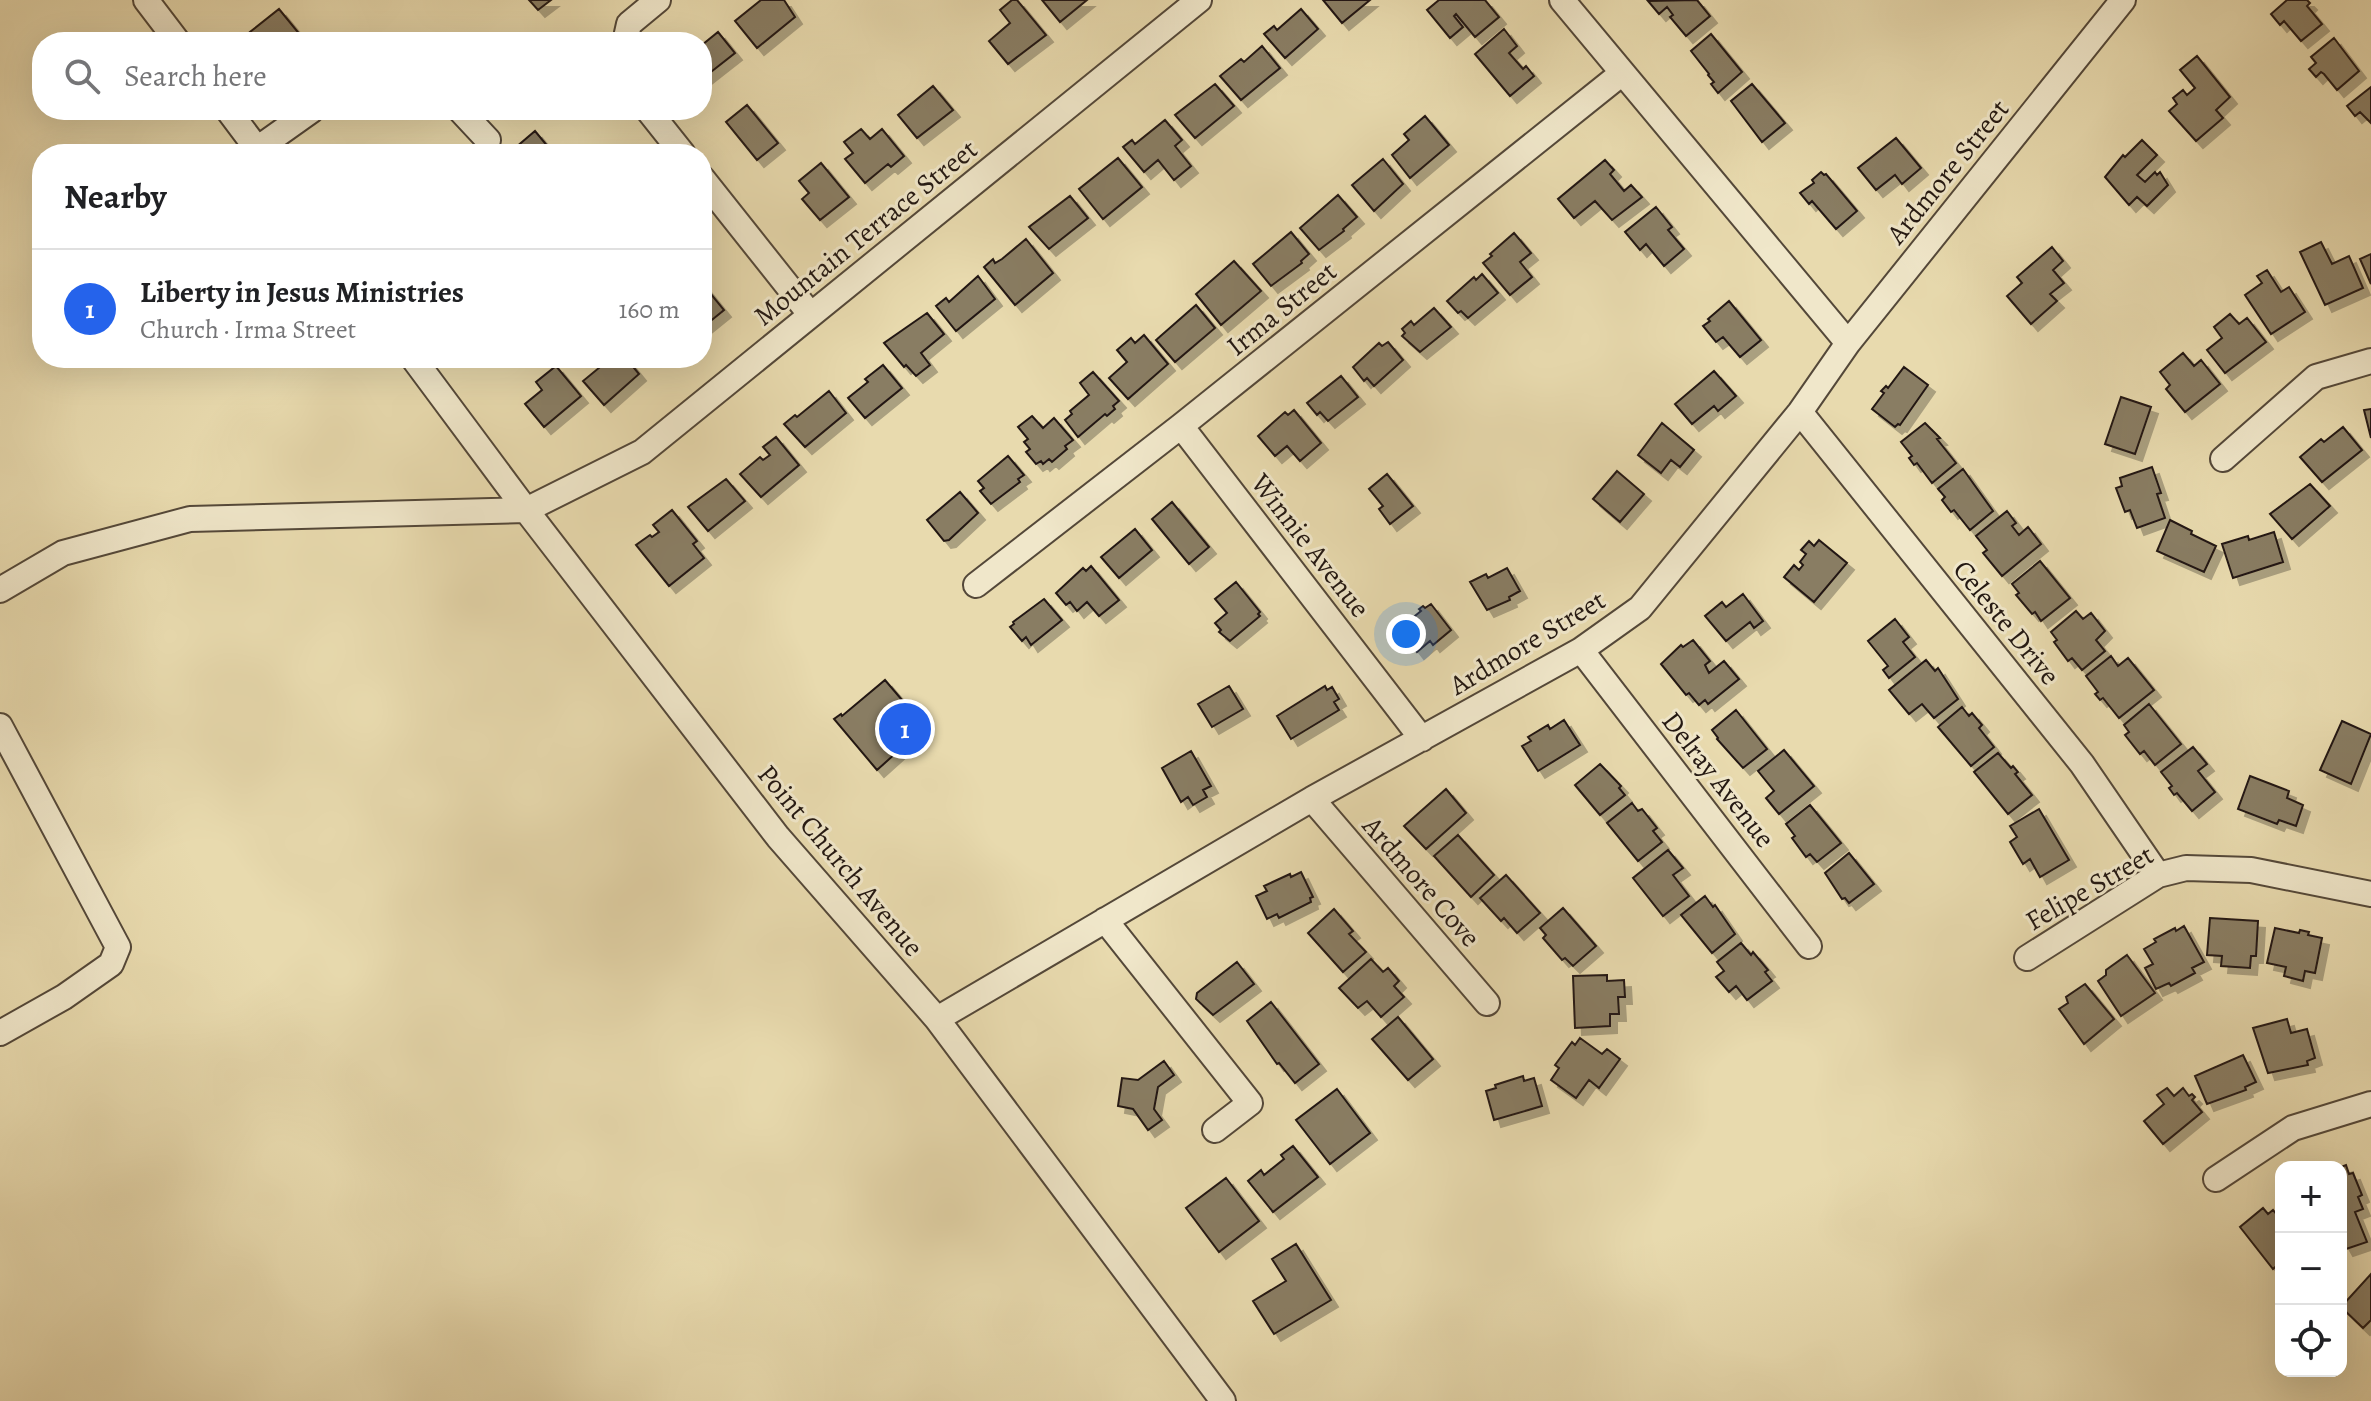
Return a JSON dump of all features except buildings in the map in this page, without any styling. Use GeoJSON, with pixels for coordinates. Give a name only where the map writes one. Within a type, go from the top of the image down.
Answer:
{"type":"FeatureCollection","features":[{"type":"Feature","properties":{"kind":"street"},"geometry":{"type":"LineString","coordinates":[[146,0],[170,32]]}},
{"type":"Feature","properties":{"kind":"street"},"geometry":{"type":"LineString","coordinates":[[627,32],[629,24],[658,0]]}},
{"type":"Feature","properties":{"kind":"street","name":"Mountain Terrace Street"},"geometry":{"type":"LineString","coordinates":[[0,590],[63,553],[190,519],[526,510],[642,452],[1199,0]]}},
{"type":"Feature","properties":{"kind":"street"},"geometry":{"type":"LineString","coordinates":[[1562,0],[1848,343]]}},
{"type":"Feature","properties":{"kind":"street","name":"Ardmore Street"},"geometry":{"type":"LineString","coordinates":[[937,1019],[1312,799],[1581,650],[1640,608],[1800,412],[1848,343],[2116,3]]}},
{"type":"Feature","properties":{"kind":"street","name":"Irma Street"},"geometry":{"type":"LineString","coordinates":[[976,585],[1181,426],[1621,74]]}},
{"type":"Feature","properties":{"kind":"street"},"geometry":{"type":"LineString","coordinates":[[235,120],[253,144]]}},
{"type":"Feature","properties":{"kind":"street"},"geometry":{"type":"LineString","coordinates":[[269,144],[299,120]]}},
{"type":"Feature","properties":{"kind":"street"},"geometry":{"type":"LineString","coordinates":[[469,120],[488,140]]}},
{"type":"Feature","properties":{"kind":"street"},"geometry":{"type":"LineString","coordinates":[[656,120],[675,144]]}},
{"type":"Feature","properties":{"kind":"street"},"geometry":{"type":"LineString","coordinates":[[712,191],[810,314]]}},
{"type":"Feature","properties":{"kind":"street"},"geometry":{"type":"LineString","coordinates":[[2223,459],[2316,377],[2371,361]]}},
{"type":"Feature","properties":{"kind":"street","name":"Point Church Avenue"},"geometry":{"type":"LineString","coordinates":[[420,368],[778,837],[937,1019],[1223,1401]]}},
{"type":"Feature","properties":{"kind":"street","name":"Celeste Drive"},"geometry":{"type":"LineString","coordinates":[[1800,412],[2082,764],[2158,875]]}},
{"type":"Feature","properties":{"kind":"street","name":"Winnie Avenue"},"geometry":{"type":"LineString","coordinates":[[1181,426],[1422,739]]}},
{"type":"Feature","properties":{"kind":"street","name":"Delray Avenue"},"geometry":{"type":"LineString","coordinates":[[1581,650],[1809,946]]}},
{"type":"Feature","properties":{"kind":"street"},"geometry":{"type":"LineString","coordinates":[[0,726],[118,947],[111,964],[64,997],[0,1033]]}},
{"type":"Feature","properties":{"kind":"street","name":"Ardmore Cove"},"geometry":{"type":"LineString","coordinates":[[1312,799],[1487,1003]]}},
{"type":"Feature","properties":{"kind":"street","name":"Felipe Street"},"geometry":{"type":"LineString","coordinates":[[2027,958],[2158,875],[2186,868],[2251,870],[2371,894]]}},
{"type":"Feature","properties":{"kind":"street"},"geometry":{"type":"LineString","coordinates":[[1105,920],[1250,1103],[1215,1130]]}},
{"type":"Feature","properties":{"kind":"street"},"geometry":{"type":"LineString","coordinates":[[2216,1179],[2293,1128],[2371,1104]]}},
{"type":"Feature","properties":{"kind":"place","name":"Liberty in Jesus Ministries"},"geometry":{"type":"Point","coordinates":[905,729]}}]}
